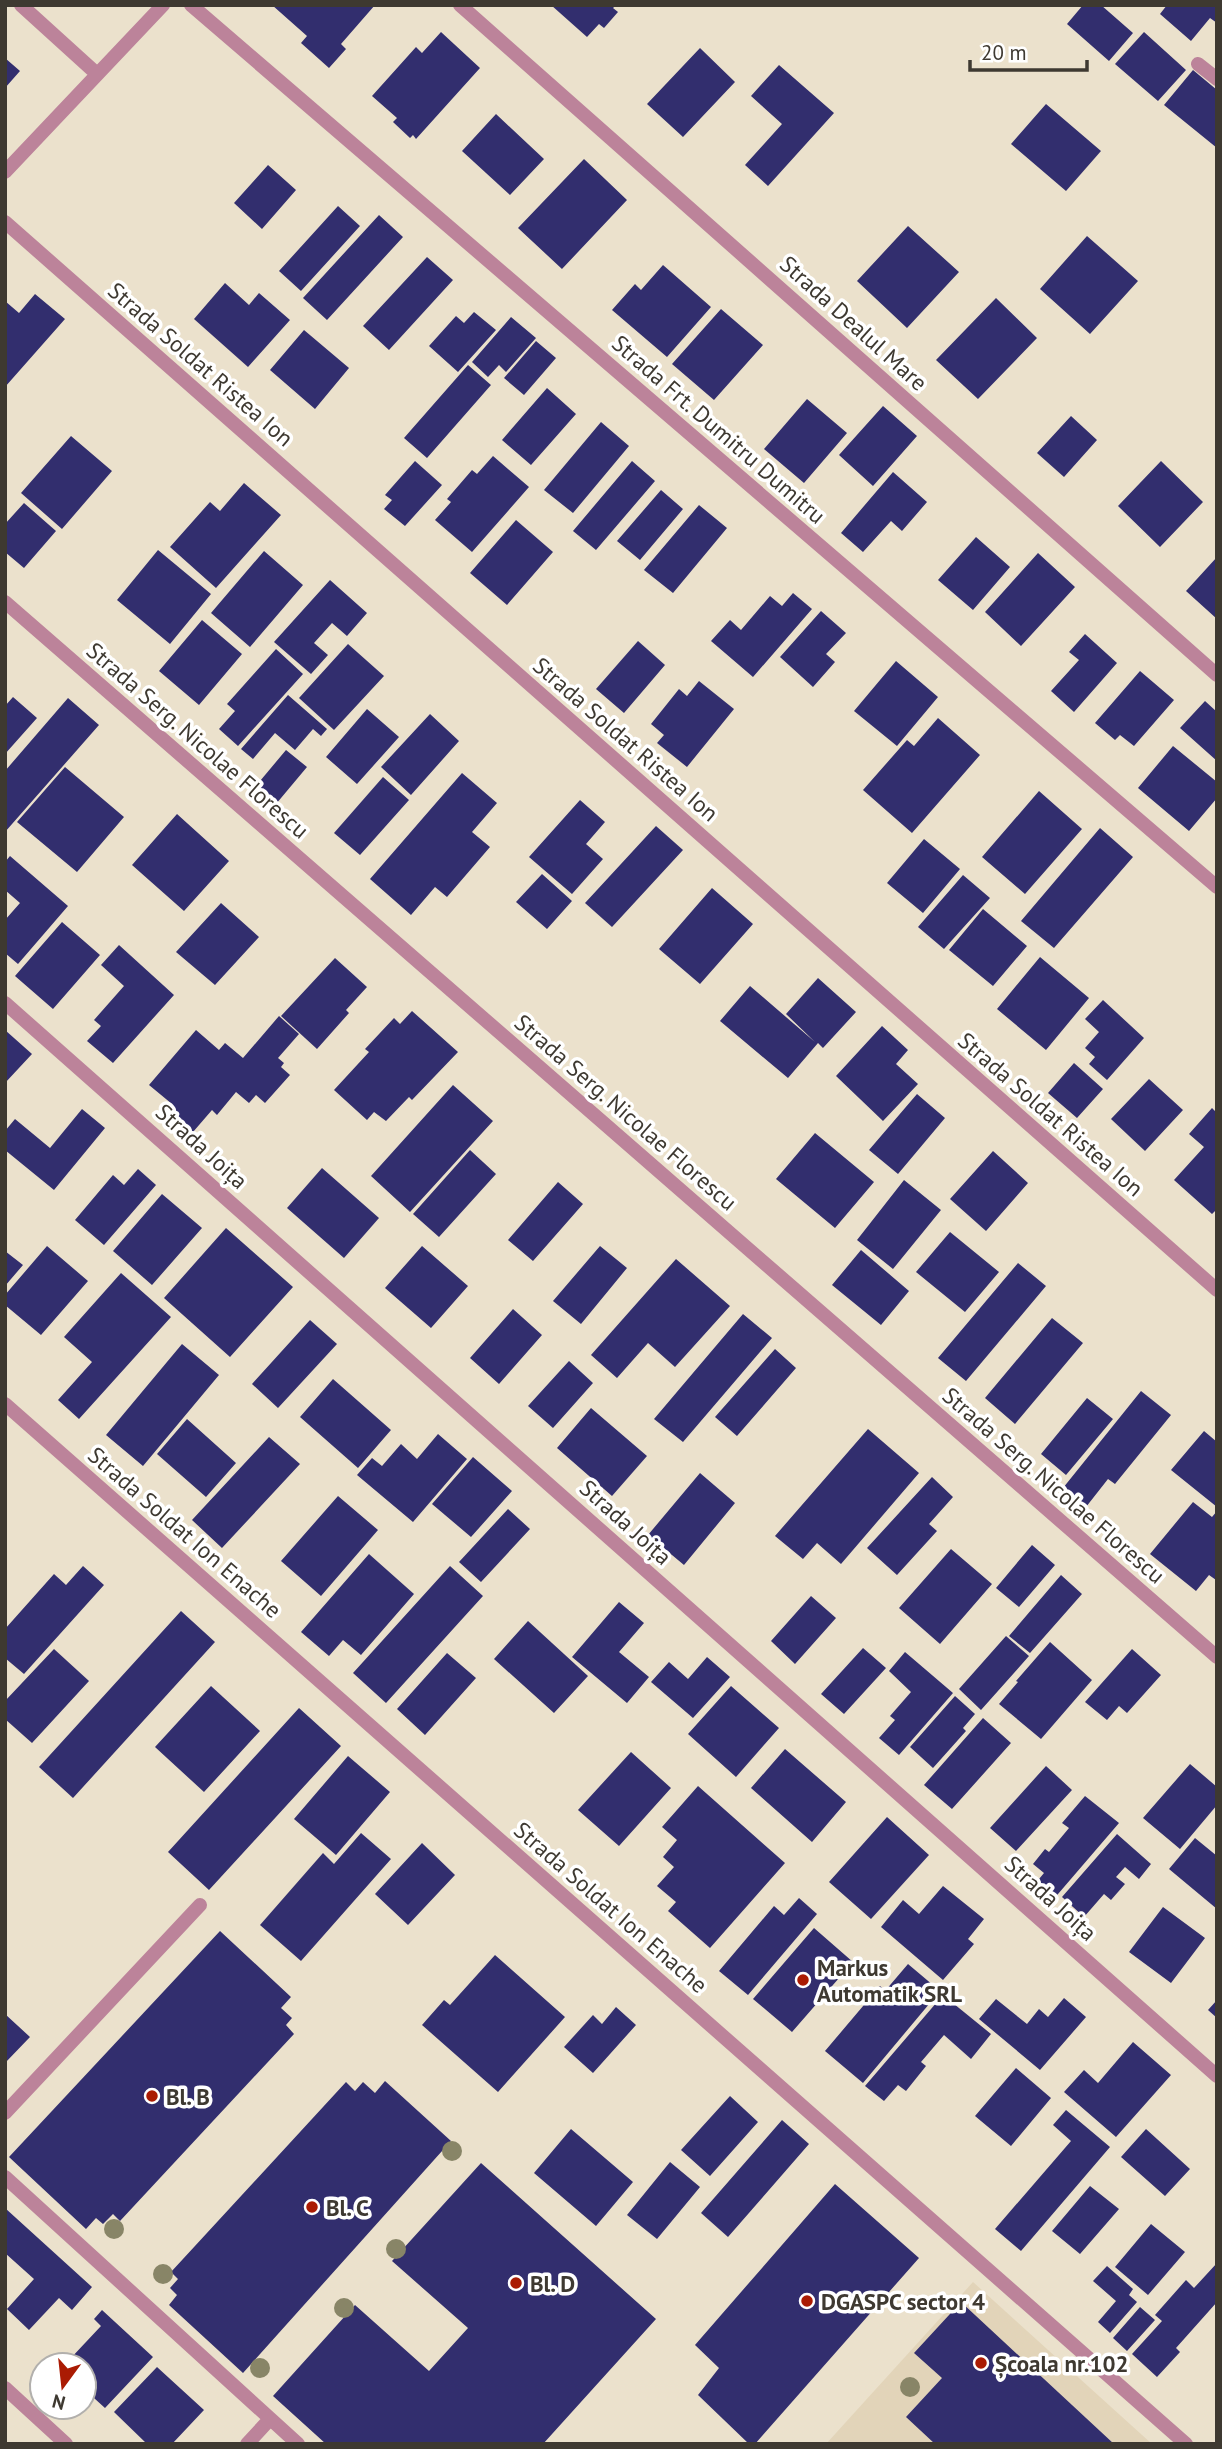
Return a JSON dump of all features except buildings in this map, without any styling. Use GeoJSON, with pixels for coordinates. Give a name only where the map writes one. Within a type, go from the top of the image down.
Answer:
{"type":"FeatureCollection","features":[{"type":"Feature","properties":{"kind":"street"},"geometry":{"type":"LineString","coordinates":[[21,5],[97,75]]}},
{"type":"Feature","properties":{"kind":"street"},"geometry":{"type":"LineString","coordinates":[[5,172],[163,5]]}},
{"type":"Feature","properties":{"kind":"street","name":"Strada Frt. Dumitru Dumitru"},"geometry":{"type":"LineString","coordinates":[[191,5],[1217,887]]}},
{"type":"Feature","properties":{"kind":"street","name":"Strada Dealul Mare"},"geometry":{"type":"LineString","coordinates":[[460,5],[1217,675]]}},
{"type":"Feature","properties":{"kind":"street"},"geometry":{"type":"LineString","coordinates":[[1198,64],[1217,79]]}},
{"type":"Feature","properties":{"kind":"street","name":"Strada Soldat Ristea Ion"},"geometry":{"type":"LineString","coordinates":[[5,222],[1217,1290]]}},
{"type":"Feature","properties":{"kind":"street","name":"Strada Serg. Nicolae Florescu"},"geometry":{"type":"LineString","coordinates":[[5,602],[1217,1657]]}},
{"type":"Feature","properties":{"kind":"street","name":"Strada Joița"},"geometry":{"type":"LineString","coordinates":[[5,1003],[1217,2076]]}},
{"type":"Feature","properties":{"kind":"street","name":"Strada Soldat Ion Enache"},"geometry":{"type":"LineString","coordinates":[[5,1404],[1186,2444]]}},
{"type":"Feature","properties":{"kind":"street"},"geometry":{"type":"LineString","coordinates":[[5,2113],[200,1905]]}},
{"type":"Feature","properties":{"kind":"street"},"geometry":{"type":"LineString","coordinates":[[5,2177],[298,2444]]}},
{"type":"Feature","properties":{"kind":"street"},"geometry":{"type":"LineString","coordinates":[[5,2388],[66,2444]]}},
{"type":"Feature","properties":{"kind":"street"},"geometry":{"type":"LineString","coordinates":[[247,2444],[270,2419]]}},
{"type":"Feature","properties":{"kind":"shaded area","name":"Școala nr.102"},"geometry":{"type":"Polygon","coordinates":[[[973,2282],[1152,2444],[826,2444],[973,2282]]]}},
{"type":"Feature","properties":{"kind":"place","name":"Markus Automatik SRL"},"geometry":{"type":"Point","coordinates":[803,1980]}},
{"type":"Feature","properties":{"kind":"place","name":"Bl. B"},"geometry":{"type":"Point","coordinates":[152,2096]}},
{"type":"Feature","properties":{"kind":"place","name":"Bl. C"},"geometry":{"type":"Point","coordinates":[312,2207]}},
{"type":"Feature","properties":{"kind":"place","name":"Bl. D"},"geometry":{"type":"Point","coordinates":[516,2283]}},
{"type":"Feature","properties":{"kind":"place","name":"DGASPC sector 4"},"geometry":{"type":"Point","coordinates":[807,2301]}},
{"type":"Feature","properties":{"kind":"place","name":"Școala nr.102"},"geometry":{"type":"Point","coordinates":[981,2363]}}]}
